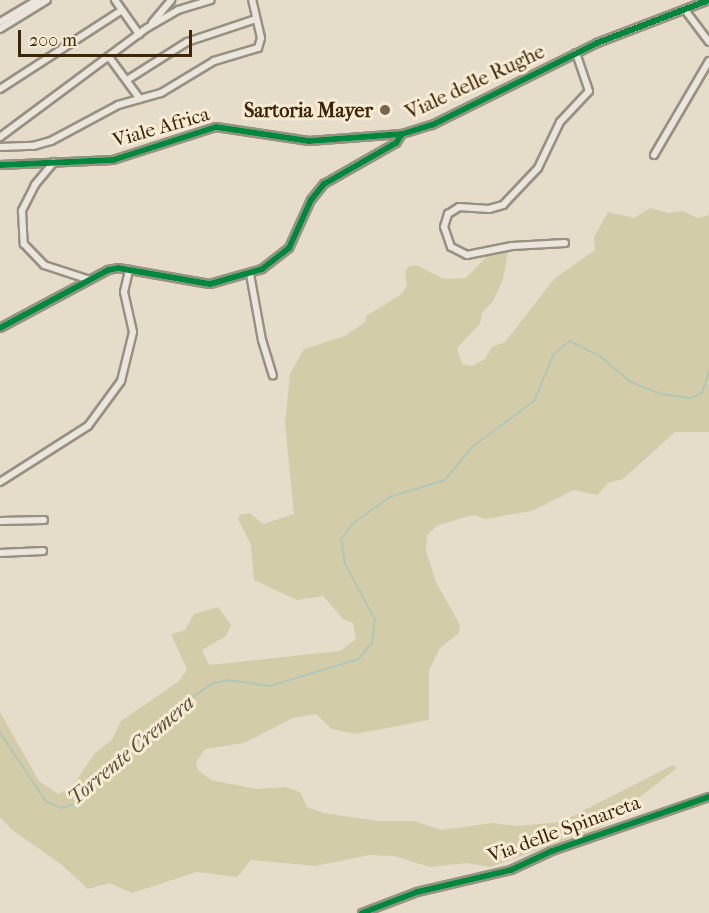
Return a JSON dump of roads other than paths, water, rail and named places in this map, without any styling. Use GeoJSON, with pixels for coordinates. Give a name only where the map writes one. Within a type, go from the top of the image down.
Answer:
{"type":"FeatureCollection","features":[{"type":"Feature","properties":{"kind":"street"},"geometry":{"type":"LineString","coordinates":[[0,22],[37,0]]}},
{"type":"Feature","properties":{"kind":"street"},"geometry":{"type":"LineString","coordinates":[[0,28],[47,0]]}},
{"type":"Feature","properties":{"kind":"street"},"geometry":{"type":"LineString","coordinates":[[115,0],[139,34]]}},
{"type":"Feature","properties":{"kind":"street"},"geometry":{"type":"LineString","coordinates":[[147,28],[171,0]]}},
{"type":"Feature","properties":{"kind":"street"},"geometry":{"type":"LineString","coordinates":[[0,136],[147,28],[185,7],[210,0]]}},
{"type":"Feature","properties":{"kind":"street"},"geometry":{"type":"LineString","coordinates":[[0,147],[33,146],[51,141],[118,105],[168,90],[214,61],[258,48],[261,40],[252,0]]}},
{"type":"Feature","properties":{"kind":"street","name":"Viale delle Rughe"},"geometry":{"type":"LineString","coordinates":[[0,328],[108,270],[129,270],[210,284],[250,274],[289,248],[311,200],[324,184],[396,143],[402,134],[432,125],[576,53],[709,0]]}},
{"type":"Feature","properties":{"kind":"street"},"geometry":{"type":"LineString","coordinates":[[0,89],[122,9]]}},
{"type":"Feature","properties":{"kind":"street"},"geometry":{"type":"LineString","coordinates":[[685,10],[709,42]]}},
{"type":"Feature","properties":{"kind":"street"},"geometry":{"type":"LineString","coordinates":[[127,80],[187,42],[256,19]]}},
{"type":"Feature","properties":{"kind":"street"},"geometry":{"type":"LineString","coordinates":[[566,243],[512,246],[467,255],[452,247],[444,228],[448,214],[456,208],[491,209],[506,204],[538,168],[560,122],[590,89],[576,53]]}},
{"type":"Feature","properties":{"kind":"street"},"geometry":{"type":"LineString","coordinates":[[109,57],[140,99]]}},
{"type":"Feature","properties":{"kind":"street"},"geometry":{"type":"LineString","coordinates":[[654,155],[709,61]]}},
{"type":"Feature","properties":{"kind":"street","name":"Viale Africa"},"geometry":{"type":"LineString","coordinates":[[0,165],[112,160],[216,127],[309,141],[402,134]]}},
{"type":"Feature","properties":{"kind":"street"},"geometry":{"type":"LineString","coordinates":[[54,162],[34,185],[22,211],[24,244],[44,265],[90,280]]}},
{"type":"Feature","properties":{"kind":"street"},"geometry":{"type":"LineString","coordinates":[[0,482],[88,426],[121,381],[133,332],[124,292],[129,270]]}},
{"type":"Feature","properties":{"kind":"street"},"geometry":{"type":"LineString","coordinates":[[250,274],[262,340],[273,375]]}},
{"type":"Feature","properties":{"kind":"street"},"geometry":{"type":"LineString","coordinates":[[0,521],[44,520]]}},
{"type":"Feature","properties":{"kind":"street"},"geometry":{"type":"LineString","coordinates":[[0,553],[43,552]]}},
{"type":"Feature","properties":{"kind":"street","name":"Via delle Spinareta"},"geometry":{"type":"LineString","coordinates":[[362,913],[417,892],[514,869],[552,851],[709,797]]}},
{"type":"Feature","properties":{"kind":"waterway","name":"Torrente Cremera"},"geometry":{"type":"LineString","coordinates":[[0,732],[46,801],[61,808],[73,805],[118,758],[182,703],[214,683],[229,680],[270,686],[359,659],[372,643],[375,620],[345,564],[341,540],[352,524],[390,497],[445,480],[472,447],[534,401],[554,354],[570,341],[603,358],[629,381],[661,394],[691,398],[702,393],[709,371]]}},
{"type":"Feature","properties":{"kind":"place","name":"Sartoria Mayer"},"geometry":{"type":"Point","coordinates":[385,110]}}]}
